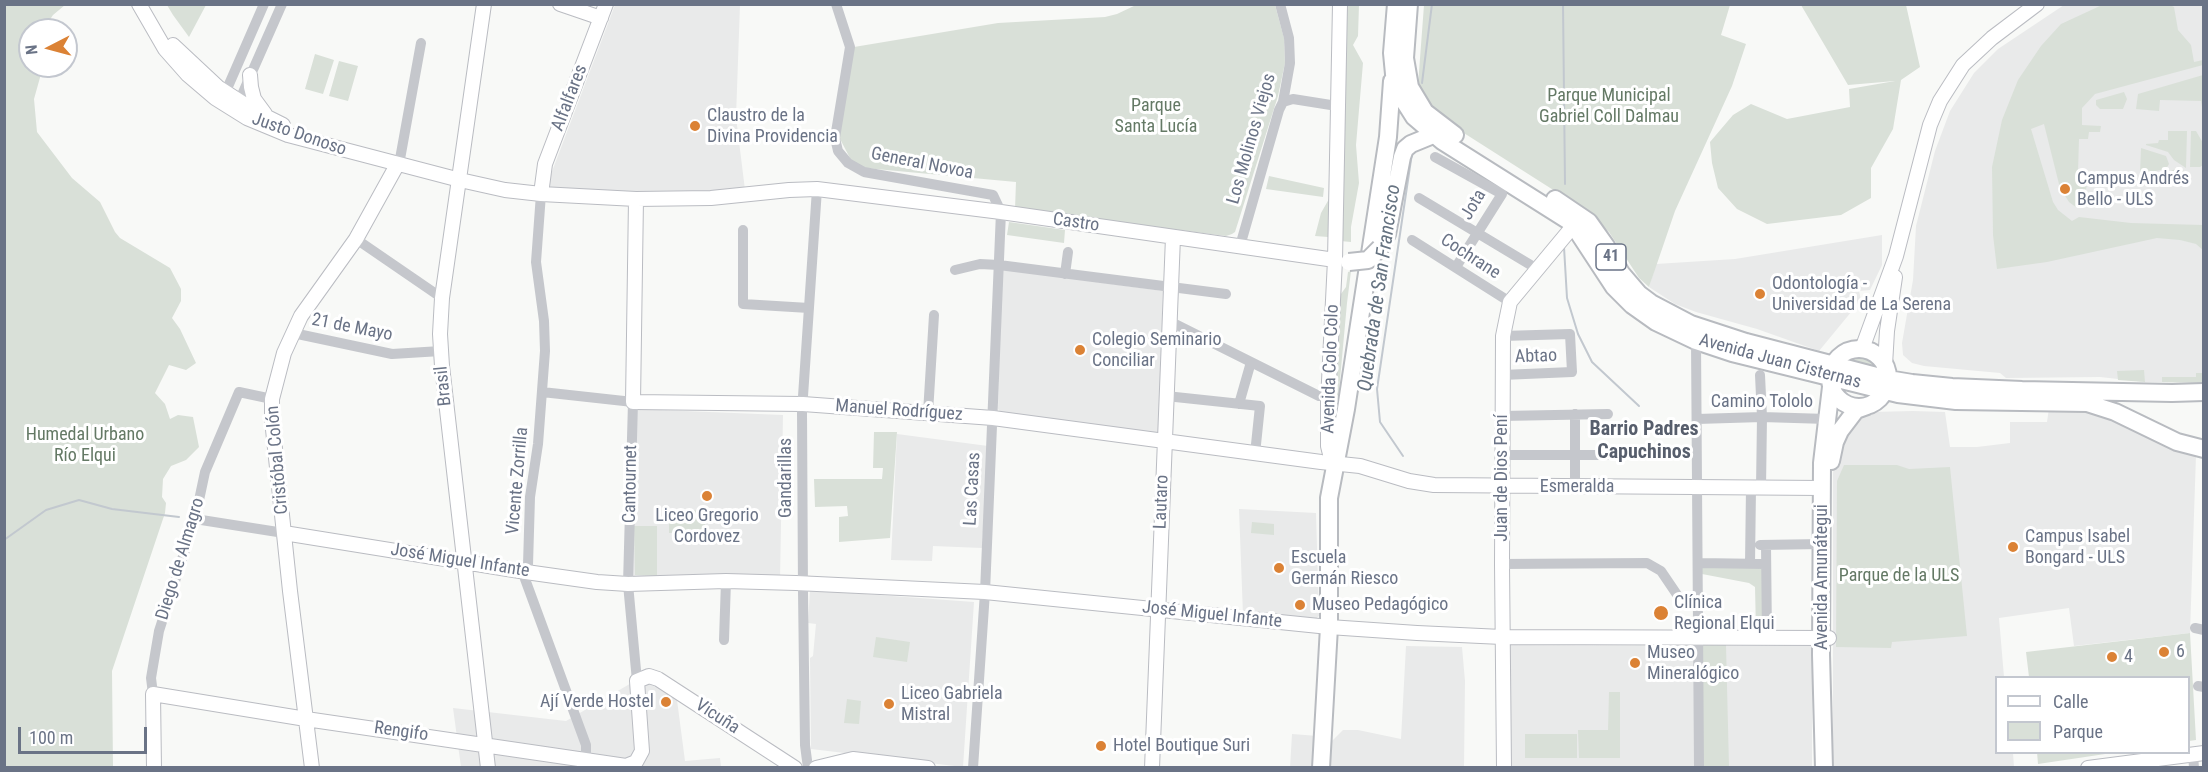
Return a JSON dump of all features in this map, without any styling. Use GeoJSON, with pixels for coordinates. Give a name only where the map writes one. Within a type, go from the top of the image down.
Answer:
{"type":"FeatureCollection","features":[{"type":"Feature","properties":{"kind":"main road","name":"41"},"geometry":{"type":"LineString","coordinates":[[1393,65],[1396,4]]}},
{"type":"Feature","properties":{"kind":"main road","name":"Avenida Juan Cisternas"},"geometry":{"type":"LineString","coordinates":[[1408,4],[1405,66],[1410,87],[1417,100],[1432,119],[1446,130],[1578,221],[1600,268],[1622,296],[1656,322],[1696,341],[1732,353],[1831,376],[1886,378],[1952,387],[2204,392]]}},
{"type":"Feature","properties":{"kind":"main road","name":"Avenida Juan Cisternas"},"geometry":{"type":"LineString","coordinates":[[1393,65],[1397,89],[1418,122],[1433,135],[1597,232],[1621,273],[1639,294],[1691,324],[1757,345],[1831,376]]}},
{"type":"Feature","properties":{"kind":"main road"},"geometry":{"type":"LineString","coordinates":[[1335,463],[1346,409],[1388,137],[1393,65]]}},
{"type":"Feature","properties":{"kind":"main road"},"geometry":{"type":"LineString","coordinates":[[1342,261],[1368,260],[1380,248],[1386,234],[1405,149],[1433,135]]}},
{"type":"Feature","properties":{"kind":"main road"},"geometry":{"type":"LineString","coordinates":[[1388,137],[1393,198]]}},
{"type":"Feature","properties":{"kind":"main road"},"geometry":{"type":"LineString","coordinates":[[1831,376],[1839,357],[1847,351],[1862,349],[1876,354],[1886,378]]}},
{"type":"Feature","properties":{"kind":"main road","name":"41"},"geometry":{"type":"LineString","coordinates":[[1831,376],[1837,396],[1845,403],[1856,407],[1867,406]]}},
{"type":"Feature","properties":{"kind":"main road","name":"Avenida Amunátegui"},"geometry":{"type":"LineString","coordinates":[[1831,376],[1822,488],[1822,544],[1832,768]]}},
{"type":"Feature","properties":{"kind":"main road","name":"Avenida Juan Cisternas"},"geometry":{"type":"LineString","coordinates":[[1886,378],[1956,401],[2087,403],[2115,411],[2176,442],[2204,449]]}},
{"type":"Feature","properties":{"kind":"main road","name":"Avenida Amunátegui"},"geometry":{"type":"LineString","coordinates":[[1824,768],[1828,478],[1835,442],[1840,431],[1856,410],[1877,400],[1886,378]]}},
{"type":"Feature","properties":{"kind":"main road","name":"Avenida Colo Colo"},"geometry":{"type":"LineString","coordinates":[[1321,768],[1329,627],[1329,498],[1335,463]]}},
{"type":"Feature","properties":{"kind":"street","name":"Justo Donoso"},"geometry":{"type":"LineString","coordinates":[[139,4],[155,34],[176,62],[201,87],[223,97],[274,130],[356,154],[460,176],[475,176],[505,189],[541,194],[636,199],[711,198],[817,189]]}},
{"type":"Feature","properties":{"kind":"street"},"geometry":{"type":"LineString","coordinates":[[223,97],[264,4]]}},
{"type":"Feature","properties":{"kind":"street"},"geometry":{"type":"LineString","coordinates":[[237,106],[282,4]]}},
{"type":"Feature","properties":{"kind":"street","name":"Brasil"},"geometry":{"type":"LineString","coordinates":[[484,4],[442,298],[441,351],[488,768]]}},
{"type":"Feature","properties":{"kind":"street"},"geometry":{"type":"LineString","coordinates":[[560,4],[603,11]]}},
{"type":"Feature","properties":{"kind":"street","name":"General Novoa"},"geometry":{"type":"LineString","coordinates":[[836,4],[850,48],[835,138],[838,151],[848,163],[864,172],[993,195],[1001,212]]}},
{"type":"Feature","properties":{"kind":"street","name":"Los Molinos Viejos"},"geometry":{"type":"LineString","coordinates":[[1240,246],[1275,120],[1283,102],[1290,63],[1289,38],[1280,4]]}},
{"type":"Feature","properties":{"kind":"street","name":"Avenida Colo Colo"},"geometry":{"type":"LineString","coordinates":[[1335,463],[1329,452],[1328,434],[1342,261],[1337,106],[1340,4]]}},
{"type":"Feature","properties":{"kind":"street"},"geometry":{"type":"LineString","coordinates":[[1862,349],[1896,256],[1930,125],[1940,101],[1963,66],[1992,38],[2037,4]]}},
{"type":"Feature","properties":{"kind":"street","name":"Alfalfares"},"geometry":{"type":"LineString","coordinates":[[541,194],[545,164],[603,11]]}},
{"type":"Feature","properties":{"kind":"street"},"geometry":{"type":"LineString","coordinates":[[256,22],[271,29]]}},
{"type":"Feature","properties":{"kind":"street","name":"Cristóbal Colón"},"geometry":{"type":"LineString","coordinates":[[312,768],[272,420],[273,399],[278,373],[293,333],[314,295],[356,239],[399,162],[422,43]]}},
{"type":"Feature","properties":{"kind":"street"},"geometry":{"type":"LineString","coordinates":[[250,75],[254,99],[269,118]]}},
{"type":"Feature","properties":{"kind":"street"},"geometry":{"type":"LineString","coordinates":[[1283,102],[1293,99],[1337,106]]}},
{"type":"Feature","properties":{"kind":"street","name":"Justo Donoso"},"geometry":{"type":"LineString","coordinates":[[237,106],[331,141],[399,162]]}},
{"type":"Feature","properties":{"kind":"street"},"geometry":{"type":"LineString","coordinates":[[356,154],[374,165],[381,174],[385,187]]}},
{"type":"Feature","properties":{"kind":"street","name":"Jota"},"geometry":{"type":"LineString","coordinates":[[1435,157],[1502,194],[1456,267]]}},
{"type":"Feature","properties":{"kind":"street","name":"Castro"},"geometry":{"type":"LineString","coordinates":[[817,189],[1001,212],[1342,261]]}},
{"type":"Feature","properties":{"kind":"street","name":"Gandarillas"},"geometry":{"type":"LineString","coordinates":[[808,768],[805,745],[803,404],[817,189]]}},
{"type":"Feature","properties":{"kind":"street","name":"Vicente Zorrilla"},"geometry":{"type":"LineString","coordinates":[[541,194],[536,262],[545,338],[542,392],[530,497],[527,587],[586,745],[586,761]]}},
{"type":"Feature","properties":{"kind":"street"},"geometry":{"type":"LineString","coordinates":[[1419,198],[1539,270]]}},
{"type":"Feature","properties":{"kind":"street","name":"Cantournet"},"geometry":{"type":"LineString","coordinates":[[636,199],[628,584],[643,768]]}},
{"type":"Feature","properties":{"kind":"street","name":"Las Casas"},"geometry":{"type":"LineString","coordinates":[[973,768],[985,592],[1001,212]]}},
{"type":"Feature","properties":{"kind":"street","name":"Juan de Dios Pení"},"geometry":{"type":"LineString","coordinates":[[1504,768],[1503,336],[1510,302],[1578,221]]}},
{"type":"Feature","properties":{"kind":"street"},"geometry":{"type":"LineString","coordinates":[[743,230],[743,304],[809,308]]}},
{"type":"Feature","properties":{"kind":"street","name":"Lautaro"},"geometry":{"type":"LineString","coordinates":[[1152,768],[1173,237]]}},
{"type":"Feature","properties":{"kind":"street"},"geometry":{"type":"LineString","coordinates":[[356,239],[442,298]]}},
{"type":"Feature","properties":{"kind":"street","name":"Cochrane"},"geometry":{"type":"LineString","coordinates":[[1412,240],[1510,302]]}},
{"type":"Feature","properties":{"kind":"street"},"geometry":{"type":"LineString","coordinates":[[1065,274],[1068,252]]}},
{"type":"Feature","properties":{"kind":"street"},"geometry":{"type":"LineString","coordinates":[[1886,378],[1887,331],[1895,289],[1896,256]]}},
{"type":"Feature","properties":{"kind":"street"},"geometry":{"type":"LineString","coordinates":[[955,270],[980,264],[999,265],[1226,294]]}},
{"type":"Feature","properties":{"kind":"street"},"geometry":{"type":"LineString","coordinates":[[928,412],[934,315]]}},
{"type":"Feature","properties":{"kind":"street"},"geometry":{"type":"LineString","coordinates":[[1169,321],[1319,396]]}},
{"type":"Feature","properties":{"kind":"street","name":"21 de Mayo"},"geometry":{"type":"LineString","coordinates":[[293,333],[392,354],[441,351]]}},
{"type":"Feature","properties":{"kind":"street","name":"Abtao"},"geometry":{"type":"LineString","coordinates":[[1502,375],[1572,372],[1570,334],[1503,336]]}},
{"type":"Feature","properties":{"kind":"street"},"geometry":{"type":"LineString","coordinates":[[1696,341],[1699,768]]}},
{"type":"Feature","properties":{"kind":"street"},"geometry":{"type":"LineString","coordinates":[[1239,404],[1251,362]]}},
{"type":"Feature","properties":{"kind":"street"},"geometry":{"type":"LineString","coordinates":[[1750,564],[1762,417],[1760,375]]}},
{"type":"Feature","properties":{"kind":"street","name":"Diego de Almagro"},"geometry":{"type":"LineString","coordinates":[[154,768],[151,678],[159,631],[195,519],[206,472],[239,392],[273,399]]}},
{"type":"Feature","properties":{"kind":"street","name":"Manuel Rodríguez"},"geometry":{"type":"LineString","coordinates":[[542,392],[633,402],[803,404],[928,412],[993,418],[1335,463]]}},
{"type":"Feature","properties":{"kind":"street"},"geometry":{"type":"LineString","coordinates":[[1166,396],[1260,406],[1255,454]]}},
{"type":"Feature","properties":{"kind":"street"},"geometry":{"type":"LineString","coordinates":[[1575,414],[1575,488]]}},
{"type":"Feature","properties":{"kind":"street"},"geometry":{"type":"LineString","coordinates":[[1502,416],[1608,414]]}},
{"type":"Feature","properties":{"kind":"street","name":"Camino Tololo"},"geometry":{"type":"LineString","coordinates":[[1696,419],[1762,417],[1827,419]]}},
{"type":"Feature","properties":{"kind":"street"},"geometry":{"type":"LineString","coordinates":[[1508,455],[1608,455]]}},
{"type":"Feature","properties":{"kind":"street","name":"Esmeralda"},"geometry":{"type":"LineString","coordinates":[[1335,463],[1366,467],[1425,485],[1575,488],[1822,488]]}},
{"type":"Feature","properties":{"kind":"street","name":"José Miguel Infante"},"geometry":{"type":"LineString","coordinates":[[195,519],[526,572],[628,584],[726,581],[985,592],[1329,627],[1502,637],[1825,638]]}},
{"type":"Feature","properties":{"kind":"street"},"geometry":{"type":"LineString","coordinates":[[1766,544],[1767,638]]}},
{"type":"Feature","properties":{"kind":"street"},"geometry":{"type":"LineString","coordinates":[[1750,545],[1822,544]]}},
{"type":"Feature","properties":{"kind":"street"},"geometry":{"type":"LineString","coordinates":[[1502,564],[1647,563],[1660,571],[1680,601],[1688,605],[1699,606]]}},
{"type":"Feature","properties":{"kind":"street"},"geometry":{"type":"LineString","coordinates":[[1698,563],[1766,564]]}},
{"type":"Feature","properties":{"kind":"street"},"geometry":{"type":"LineString","coordinates":[[724,640],[726,581]]}},
{"type":"Feature","properties":{"kind":"street","name":"Vicuña"},"geometry":{"type":"LineString","coordinates":[[637,681],[649,676],[658,679],[795,768]]}},
{"type":"Feature","properties":{"kind":"street","name":"Rengifo"},"geometry":{"type":"LineString","coordinates":[[153,694],[626,766],[636,762],[642,751]]}},
{"type":"Feature","properties":{"kind":"street"},"geometry":{"type":"LineString","coordinates":[[2088,768],[2197,758]]}},
{"type":"Feature","properties":{"kind":"street"},"geometry":{"type":"LineString","coordinates":[[816,768],[845,764],[928,768]]}},
{"type":"Feature","properties":{"kind":"shaded area"},"geometry":{"type":"Polygon","coordinates":[[[615,5],[740,5],[736,117],[745,190],[632,195],[545,190],[615,5]]]}},
{"type":"Feature","properties":{"kind":"shaded area","name":"Campus Andrés Bello - ULS"},"geometry":{"type":"Polygon","coordinates":[[[2064,5],[2203,5],[2203,383],[2145,382],[2100,377],[2006,378],[2000,373],[1924,366],[1912,363],[1903,355],[1902,343],[1913,280],[1916,226],[1935,151],[1950,111],[1974,73],[1998,49],[2064,5]]]}},
{"type":"Feature","properties":{"kind":"shaded area","name":"Odontología - Universidad de La Serena"},"geometry":{"type":"Polygon","coordinates":[[[1882,235],[1882,265],[1870,290],[1859,291],[1861,300],[1819,351],[1757,329],[1696,312],[1675,304],[1649,287],[1656,264],[1735,259],[1882,235]]]}},
{"type":"Feature","properties":{"kind":"shaded area","name":"Colegio Seminario Conciliar"},"geometry":{"type":"Polygon","coordinates":[[[1001,269],[1163,291],[1158,439],[1001,413],[998,409],[1001,269]]]}},
{"type":"Feature","properties":{"kind":"shaded area","name":"Campus Isabel Bongard - ULS"},"geometry":{"type":"Polygon","coordinates":[[[2049,408],[2098,412],[2196,455],[2190,633],[2074,646],[2069,608],[1999,618],[2004,676],[1995,676],[1995,754],[2013,754],[2014,767],[1833,768],[1833,473],[1839,440],[1857,419],[1872,412],[1945,412],[1950,447],[2010,443],[2010,422],[2047,422],[2049,408]]]}},
{"type":"Feature","properties":{"kind":"shaded area","name":"Liceo Gregorio Cordovez"},"geometry":{"type":"Polygon","coordinates":[[[635,409],[783,415],[780,579],[632,578],[635,409]]]}},
{"type":"Feature","properties":{"kind":"shaded area"},"geometry":{"type":"Polygon","coordinates":[[[897,434],[988,446],[982,548],[933,546],[932,561],[891,560],[897,434]]]}},
{"type":"Feature","properties":{"kind":"shaded area","name":"Escuela Germán Riesco"},"geometry":{"type":"Polygon","coordinates":[[[1239,509],[1316,513],[1319,616],[1311,623],[1243,615],[1239,509]]]}},
{"type":"Feature","properties":{"kind":"shaded area","name":"Liceo Gabriela Mistral"},"geometry":{"type":"Polygon","coordinates":[[[810,590],[974,602],[963,767],[811,749],[810,658],[813,656],[816,624],[808,623],[810,590]]]}},
{"type":"Feature","properties":{"kind":"shaded area"},"geometry":{"type":"Polygon","coordinates":[[[1506,645],[1812,646],[1812,767],[1510,767],[1506,645]]]}},
{"type":"Feature","properties":{"kind":"shaded area"},"geometry":{"type":"Polygon","coordinates":[[[1406,646],[1462,647],[1465,681],[1464,767],[1324,768],[1326,747],[1343,730],[1358,730],[1401,739],[1406,646]]]}},
{"type":"Feature","properties":{"kind":"shaded area"},"geometry":{"type":"Polygon","coordinates":[[[640,678],[677,700],[685,761],[720,758],[721,767],[461,767],[453,708],[566,721],[640,678]]]}},
{"type":"Feature","properties":{"kind":"shaded area"},"geometry":{"type":"Polygon","coordinates":[[[1292,734],[1318,736],[1316,767],[1290,768],[1292,734]]]}},
{"type":"Feature","properties":{"kind":"green space","name":"Humedal Urbano Río Elqui"},"geometry":{"type":"Polygon","coordinates":[[[4,5],[65,5],[51,18],[18,18],[18,78],[40,78],[34,99],[37,132],[72,178],[100,202],[120,238],[170,268],[181,289],[181,301],[172,318],[180,329],[196,363],[186,370],[169,365],[155,393],[165,404],[170,419],[178,415],[193,417],[199,447],[186,460],[171,466],[163,479],[162,497],[166,503],[165,513],[112,671],[113,767],[5,767],[4,5]]]}},
{"type":"Feature","properties":{"kind":"green space"},"geometry":{"type":"Polygon","coordinates":[[[167,5],[206,5],[189,37],[167,5]]]}},
{"type":"Feature","properties":{"kind":"green space","name":"Parque Santa Lucía"},"geometry":{"type":"Polygon","coordinates":[[[1136,5],[1275,5],[1284,38],[1285,63],[1278,96],[1235,232],[1232,234],[1226,236],[1015,209],[1016,182],[865,168],[851,160],[839,137],[854,47],[998,23],[1105,17],[1136,5]]]}},
{"type":"Feature","properties":{"kind":"green space"},"geometry":{"type":"Polygon","coordinates":[[[1345,5],[1359,5],[1358,36],[1353,45],[1363,63],[1356,145],[1359,183],[1351,227],[1351,242],[1340,241],[1345,5]]]}},
{"type":"Feature","properties":{"kind":"green space","name":"Parque Municipal Gabriel Coll Dalmau"},"geometry":{"type":"Polygon","coordinates":[[[1424,5],[1730,5],[1721,35],[1746,44],[1732,86],[1675,211],[1649,287],[1639,278],[1609,232],[1580,207],[1434,114],[1418,85],[1424,5]]]}},
{"type":"Feature","properties":{"kind":"green space"},"geometry":{"type":"Polygon","coordinates":[[[1801,5],[1906,5],[1920,67],[1901,80],[1893,129],[1871,168],[1871,198],[1841,215],[1767,224],[1737,209],[1718,188],[1710,142],[1733,115],[1751,104],[1787,119],[1850,107],[1849,89],[1895,81],[1848,85],[1801,5]]]}},
{"type":"Feature","properties":{"kind":"green space"},"geometry":{"type":"Polygon","coordinates":[[[2102,5],[2170,5],[2174,7],[2178,30],[2191,45],[2194,62],[2203,60],[2203,65],[2095,94],[2082,108],[2082,125],[2101,126],[2100,132],[2089,132],[2088,139],[2079,139],[2078,172],[2082,173],[2082,184],[2087,184],[2083,207],[2078,205],[2077,208],[2069,202],[2060,188],[2044,124],[2031,129],[2053,202],[2058,210],[2072,221],[2079,217],[2131,223],[2203,225],[2203,250],[2196,244],[2157,238],[2047,262],[1997,269],[1993,235],[1992,167],[2002,120],[2018,80],[2041,46],[2061,24],[2102,5]]]}},
{"type":"Feature","properties":{"kind":"green space"},"geometry":{"type":"Polygon","coordinates":[[[315,54],[334,60],[323,94],[305,89],[315,54]]]}},
{"type":"Feature","properties":{"kind":"green space"},"geometry":{"type":"Polygon","coordinates":[[[339,61],[358,66],[348,101],[329,96],[339,61]]]}},
{"type":"Feature","properties":{"kind":"green space"},"geometry":{"type":"Polygon","coordinates":[[[2203,75],[2203,107],[2201,101],[2160,100],[2159,111],[2136,109],[2138,94],[2203,75]]]}},
{"type":"Feature","properties":{"kind":"green space"},"geometry":{"type":"Polygon","coordinates":[[[2124,92],[2127,99],[2123,109],[2100,109],[2096,105],[2096,100],[2124,92]]]}},
{"type":"Feature","properties":{"kind":"green space"},"geometry":{"type":"Polygon","coordinates":[[[2168,131],[2187,131],[2186,168],[2174,160],[2168,152],[2146,145],[2158,143],[2159,140],[2168,140],[2168,131]]]}},
{"type":"Feature","properties":{"kind":"green space"},"geometry":{"type":"Polygon","coordinates":[[[2191,131],[2196,131],[2203,143],[2203,165],[2200,167],[2190,167],[2191,131]]]}},
{"type":"Feature","properties":{"kind":"green space"},"geometry":{"type":"Polygon","coordinates":[[[2141,148],[2166,156],[2169,164],[2166,169],[2140,174],[2141,148]]]}},
{"type":"Feature","properties":{"kind":"green space"},"geometry":{"type":"Polygon","coordinates":[[[2178,168],[2186,172],[2186,183],[2139,182],[2139,177],[2166,173],[2178,168]]]}},
{"type":"Feature","properties":{"kind":"green space"},"geometry":{"type":"Polygon","coordinates":[[[1269,176],[1324,188],[1323,197],[1266,189],[1269,176]]]}},
{"type":"Feature","properties":{"kind":"green space"},"geometry":{"type":"Polygon","coordinates":[[[1329,199],[1328,237],[1315,236],[1321,213],[1329,199]]]}},
{"type":"Feature","properties":{"kind":"green space"},"geometry":{"type":"Polygon","coordinates":[[[1009,222],[1065,230],[1064,243],[1007,235],[1009,222]]]}},
{"type":"Feature","properties":{"kind":"green space"},"geometry":{"type":"Polygon","coordinates":[[[1351,271],[1334,445],[1338,298],[1346,287],[1348,272],[1351,271]]]}},
{"type":"Feature","properties":{"kind":"green space"},"geometry":{"type":"Polygon","coordinates":[[[1866,352],[1877,358],[1885,370],[1843,360],[1854,353],[1866,352]]]}},
{"type":"Feature","properties":{"kind":"green space"},"geometry":{"type":"Polygon","coordinates":[[[2144,370],[2145,382],[2118,380],[2117,371],[2144,370]]]}},
{"type":"Feature","properties":{"kind":"green space"},"geometry":{"type":"Polygon","coordinates":[[[2196,373],[2203,373],[2203,383],[2162,382],[2162,377],[2196,377],[2196,373]]]}},
{"type":"Feature","properties":{"kind":"green space"},"geometry":{"type":"Polygon","coordinates":[[[874,432],[897,432],[890,538],[839,542],[839,517],[848,516],[847,506],[815,507],[814,479],[882,479],[883,468],[873,468],[874,432]]]}},
{"type":"Feature","properties":{"kind":"green space","name":"Parque de la ULS"},"geometry":{"type":"Polygon","coordinates":[[[1844,465],[1897,465],[1909,469],[1950,467],[1967,636],[1892,642],[1891,648],[1836,647],[1837,481],[1844,465]]]}},
{"type":"Feature","properties":{"kind":"green space"},"geometry":{"type":"Polygon","coordinates":[[[705,510],[705,532],[669,533],[669,511],[705,510]]]}},
{"type":"Feature","properties":{"kind":"green space"},"geometry":{"type":"Polygon","coordinates":[[[1252,522],[1274,524],[1274,535],[1251,533],[1252,522]]]}},
{"type":"Feature","properties":{"kind":"green space"},"geometry":{"type":"Polygon","coordinates":[[[634,526],[657,526],[657,576],[635,575],[634,526]]]}},
{"type":"Feature","properties":{"kind":"green space"},"geometry":{"type":"Polygon","coordinates":[[[1764,567],[1764,630],[1756,631],[1755,587],[1749,583],[1702,574],[1702,568],[1764,567]]]}},
{"type":"Feature","properties":{"kind":"green space"},"geometry":{"type":"Polygon","coordinates":[[[2190,633],[2196,740],[2190,741],[2190,676],[2029,676],[2026,652],[2190,633]]]}},
{"type":"Feature","properties":{"kind":"green space"},"geometry":{"type":"Polygon","coordinates":[[[876,637],[910,642],[907,662],[873,657],[876,637]]]}},
{"type":"Feature","properties":{"kind":"green space"},"geometry":{"type":"Polygon","coordinates":[[[1701,645],[1726,645],[1729,767],[1702,767],[1701,645]]]}},
{"type":"Feature","properties":{"kind":"green space"},"geometry":{"type":"Polygon","coordinates":[[[1609,692],[1620,692],[1620,758],[1579,758],[1578,730],[1608,730],[1609,692]]]}},
{"type":"Feature","properties":{"kind":"green space"},"geometry":{"type":"Polygon","coordinates":[[[847,699],[861,701],[859,724],[844,723],[847,699]]]}},
{"type":"Feature","properties":{"kind":"green space"},"geometry":{"type":"Polygon","coordinates":[[[1525,734],[1577,734],[1577,758],[1525,758],[1525,734]]]}},
{"type":"Feature","properties":{"kind":"green space"},"geometry":{"type":"Polygon","coordinates":[[[2037,754],[2105,754],[2038,764],[2037,754]]]}},
{"type":"Feature","properties":{"kind":"waterway","name":"Quebrada de San Francisco"},"geometry":{"type":"LineString","coordinates":[[1422,83],[1432,4]]}},
{"type":"Feature","properties":{"kind":"waterway","name":"Quebrada de San Francisco"},"geometry":{"type":"LineString","coordinates":[[1563,4],[1565,184]]}},
{"type":"Feature","properties":{"kind":"waterway","name":"Quebrada de San Francisco"},"geometry":{"type":"LineString","coordinates":[[1403,456],[1380,422],[1377,389],[1412,153]]}},
{"type":"Feature","properties":{"kind":"waterway","name":"Quebrada de San Francisco"},"geometry":{"type":"LineString","coordinates":[[1564,247],[1567,298],[1578,334],[1592,362],[1639,406]]}},
{"type":"Feature","properties":{"kind":"waterway"},"geometry":{"type":"LineString","coordinates":[[4,540],[46,510],[79,500],[112,509],[179,517]]}},
{"type":"Feature","properties":{"kind":"place","name":"Claustro de la Divina Providencia"},"geometry":{"type":"Point","coordinates":[695,126]}},
{"type":"Feature","properties":{"kind":"place","name":"Campus Andrés Bello - ULS"},"geometry":{"type":"Point","coordinates":[2065,189]}},
{"type":"Feature","properties":{"kind":"place","name":"Odontología - Universidad de La Serena"},"geometry":{"type":"Point","coordinates":[1760,294]}},
{"type":"Feature","properties":{"kind":"place","name":"Colegio Seminario Conciliar"},"geometry":{"type":"Point","coordinates":[1080,350]}},
{"type":"Feature","properties":{"kind":"place","name":"Liceo Gregorio Cordovez"},"geometry":{"type":"Point","coordinates":[707,496]}},
{"type":"Feature","properties":{"kind":"place","name":"Campus Isabel Bongard - ULS"},"geometry":{"type":"Point","coordinates":[2013,547]}},
{"type":"Feature","properties":{"kind":"place","name":"Escuela Germán Riesco"},"geometry":{"type":"Point","coordinates":[1279,568]}},
{"type":"Feature","properties":{"kind":"place","name":"Museo Pedagógico"},"geometry":{"type":"Point","coordinates":[1300,605]}},
{"type":"Feature","properties":{"kind":"place","name":"Clínica Regional Elqui"},"geometry":{"type":"Point","coordinates":[1661,613]}},
{"type":"Feature","properties":{"kind":"place","name":"6"},"geometry":{"type":"Point","coordinates":[2164,652]}},
{"type":"Feature","properties":{"kind":"place","name":"4"},"geometry":{"type":"Point","coordinates":[2112,657]}},
{"type":"Feature","properties":{"kind":"place","name":"Museo Mineralógico"},"geometry":{"type":"Point","coordinates":[1635,663]}},
{"type":"Feature","properties":{"kind":"place","name":"Ají Verde Hostel"},"geometry":{"type":"Point","coordinates":[666,702]}},
{"type":"Feature","properties":{"kind":"place","name":"Liceo Gabriela Mistral"},"geometry":{"type":"Point","coordinates":[889,704]}},
{"type":"Feature","properties":{"kind":"place","name":"Hotel Boutique Suri"},"geometry":{"type":"Point","coordinates":[1101,746]}},
{"type":"Feature","properties":{"kind":"district","name":"Barrio Padres Capuchinos"},"geometry":{"type":"Point","coordinates":[1644,442]}}]}
